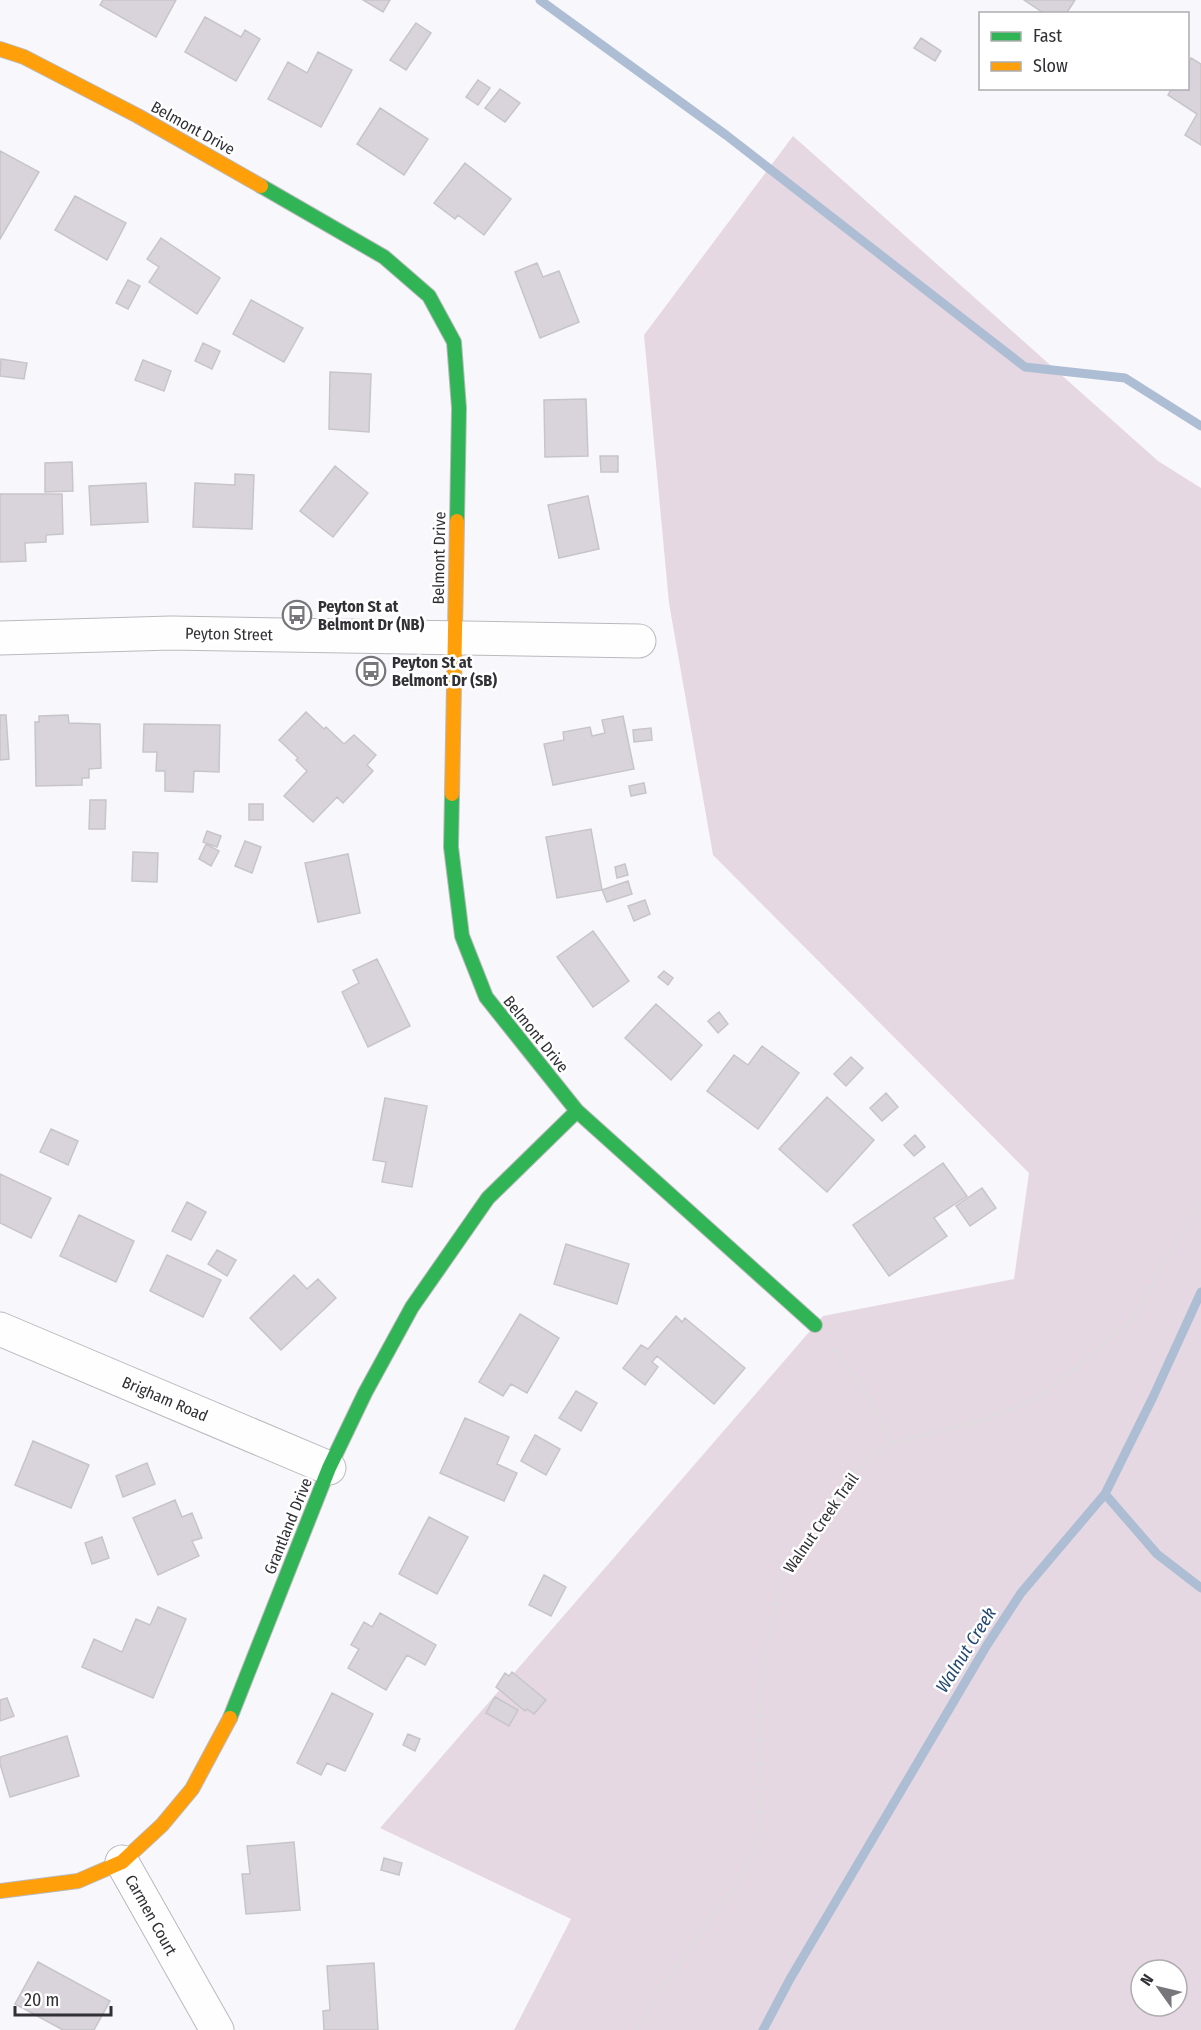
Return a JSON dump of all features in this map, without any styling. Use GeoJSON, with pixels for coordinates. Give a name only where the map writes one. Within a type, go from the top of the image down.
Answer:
{"type":"FeatureCollection","features":[{"type":"Feature","properties":{"kind":"street","name":"Belmont Drive"},"geometry":{"type":"LineString","coordinates":[[0,49],[24,57],[128,111],[272,192],[384,257],[429,296],[454,342],[459,408],[453,638],[451,847],[462,936],[486,997],[577,1111],[815,1325]]}},
{"type":"Feature","properties":{"kind":"street","name":"Peyton Street"},"geometry":{"type":"LineString","coordinates":[[0,638],[171,633],[639,641]]}},
{"type":"Feature","properties":{"kind":"street","name":"Grantland Drive"},"geometry":{"type":"LineString","coordinates":[[0,1891],[78,1881],[122,1862],[162,1826],[192,1789],[230,1717],[329,1468],[365,1393],[412,1307],[488,1198],[577,1111]]}},
{"type":"Feature","properties":{"kind":"street","name":"Brigham Road"},"geometry":{"type":"LineString","coordinates":[[0,1329],[329,1468]]}},
{"type":"Feature","properties":{"kind":"street","name":"Carmen Court"},"geometry":{"type":"LineString","coordinates":[[122,1862],[217,2030]]}},
{"type":"Feature","properties":{"kind":"path","name":"Walnut Creek Trail"},"geometry":{"type":"LineString","coordinates":[[638,2030],[657,1993],[741,1877],[757,1844],[760,1818],[758,1747],[761,1688],[769,1630],[784,1574],[826,1509],[856,1470],[888,1444],[984,1420],[1039,1397],[1077,1367],[1133,1318],[1201,1200]]}},
{"type":"Feature","properties":{"kind":"path"},"geometry":{"type":"LineString","coordinates":[[815,1325],[865,1390],[892,1443]]}},
{"type":"Feature","properties":{"kind":"shaded area"},"geometry":{"type":"Polygon","coordinates":[[[793,136],[1158,461],[1201,488],[1201,2030],[514,2030],[571,1919],[380,1828],[823,1316],[1014,1279],[1029,1173],[713,855],[669,603],[644,335],[793,136]]]}},
{"type":"Feature","properties":{"kind":"building"},"geometry":{"type":"Polygon","coordinates":[[[103,0],[176,0],[156,37],[100,5],[103,0]]]}},
{"type":"Feature","properties":{"kind":"building"},"geometry":{"type":"Polygon","coordinates":[[[363,0],[390,0],[383,12],[363,0]]]}},
{"type":"Feature","properties":{"kind":"building"},"geometry":{"type":"Polygon","coordinates":[[[1024,0],[1075,0],[1067,12],[1042,12],[1024,0]]]}},
{"type":"Feature","properties":{"kind":"building"},"geometry":{"type":"Polygon","coordinates":[[[205,17],[241,37],[245,30],[260,39],[236,81],[185,52],[205,17]]]}},
{"type":"Feature","properties":{"kind":"building"},"geometry":{"type":"Polygon","coordinates":[[[416,23],[431,33],[406,70],[390,60],[416,23]]]}},
{"type":"Feature","properties":{"kind":"building"},"geometry":{"type":"Polygon","coordinates":[[[921,38],[941,51],[935,61],[914,48],[921,38]]]}},
{"type":"Feature","properties":{"kind":"building"},"geometry":{"type":"Polygon","coordinates":[[[318,52],[352,70],[321,127],[268,99],[288,62],[307,73],[318,52]]]}},
{"type":"Feature","properties":{"kind":"building"},"geometry":{"type":"Polygon","coordinates":[[[1191,58],[1201,64],[1201,145],[1185,135],[1197,114],[1168,95],[1171,90],[1189,90],[1191,58]]]}},
{"type":"Feature","properties":{"kind":"building"},"geometry":{"type":"Polygon","coordinates":[[[478,80],[490,88],[478,105],[466,97],[478,80]]]}},
{"type":"Feature","properties":{"kind":"building"},"geometry":{"type":"Polygon","coordinates":[[[500,89],[520,103],[505,122],[485,108],[500,89]]]}},
{"type":"Feature","properties":{"kind":"building"},"geometry":{"type":"Polygon","coordinates":[[[380,108],[428,139],[404,175],[357,144],[380,108]]]}},
{"type":"Feature","properties":{"kind":"building"},"geometry":{"type":"Polygon","coordinates":[[[0,151],[39,172],[0,239],[0,151]]]}},
{"type":"Feature","properties":{"kind":"building"},"geometry":{"type":"Polygon","coordinates":[[[465,163],[511,199],[484,235],[458,215],[455,219],[434,203],[465,163]]]}},
{"type":"Feature","properties":{"kind":"building"},"geometry":{"type":"Polygon","coordinates":[[[75,196],[126,223],[107,260],[55,230],[75,196]]]}},
{"type":"Feature","properties":{"kind":"building"},"geometry":{"type":"Polygon","coordinates":[[[161,238],[220,278],[197,314],[149,282],[159,267],[147,259],[161,238]]]}},
{"type":"Feature","properties":{"kind":"building"},"geometry":{"type":"Polygon","coordinates":[[[537,263],[543,277],[559,271],[579,322],[540,338],[515,272],[537,263]]]}},
{"type":"Feature","properties":{"kind":"building"},"geometry":{"type":"Polygon","coordinates":[[[128,280],[140,286],[128,309],[116,303],[128,280]]]}},
{"type":"Feature","properties":{"kind":"building"},"geometry":{"type":"Polygon","coordinates":[[[251,300],[303,328],[284,362],[233,334],[251,300]]]}},
{"type":"Feature","properties":{"kind":"building"},"geometry":{"type":"Polygon","coordinates":[[[203,343],[220,351],[212,369],[195,361],[203,343]]]}},
{"type":"Feature","properties":{"kind":"building"},"geometry":{"type":"Polygon","coordinates":[[[1,359],[27,363],[24,379],[0,376],[1,359]]]}},
{"type":"Feature","properties":{"kind":"building"},"geometry":{"type":"Polygon","coordinates":[[[143,360],[171,371],[164,391],[135,380],[143,360]]]}},
{"type":"Feature","properties":{"kind":"building"},"geometry":{"type":"Polygon","coordinates":[[[330,372],[371,374],[369,432],[329,429],[330,372]]]}},
{"type":"Feature","properties":{"kind":"building"},"geometry":{"type":"Polygon","coordinates":[[[586,399],[588,456],[545,457],[544,400],[586,399]]]}},
{"type":"Feature","properties":{"kind":"building"},"geometry":{"type":"Polygon","coordinates":[[[600,456],[618,456],[618,472],[601,472],[600,456]]]}},
{"type":"Feature","properties":{"kind":"building"},"geometry":{"type":"Polygon","coordinates":[[[72,462],[73,491],[45,492],[45,463],[72,462]]]}},
{"type":"Feature","properties":{"kind":"building"},"geometry":{"type":"Polygon","coordinates":[[[335,466],[368,493],[333,537],[300,511],[335,466]]]}},
{"type":"Feature","properties":{"kind":"building"},"geometry":{"type":"Polygon","coordinates":[[[235,474],[254,475],[252,529],[193,527],[195,483],[235,485],[235,474]]]}},
{"type":"Feature","properties":{"kind":"building"},"geometry":{"type":"Polygon","coordinates":[[[146,483],[148,522],[91,525],[89,486],[146,483]]]}},
{"type":"Feature","properties":{"kind":"building"},"geometry":{"type":"Polygon","coordinates":[[[0,494],[62,494],[63,534],[46,535],[46,542],[25,543],[26,561],[0,562],[0,494]]]}},
{"type":"Feature","properties":{"kind":"building"},"geometry":{"type":"Polygon","coordinates":[[[588,496],[599,549],[559,558],[548,505],[588,496]]]}},
{"type":"Feature","properties":{"kind":"building"},"geometry":{"type":"Polygon","coordinates":[[[306,712],[344,744],[354,735],[376,755],[367,765],[373,771],[343,803],[337,797],[313,822],[284,796],[307,771],[296,760],[298,758],[279,740],[306,712]]]}},
{"type":"Feature","properties":{"kind":"building"},"geometry":{"type":"Polygon","coordinates":[[[0,715],[6,715],[9,759],[0,760],[0,715]]]}},
{"type":"Feature","properties":{"kind":"building"},"geometry":{"type":"Polygon","coordinates":[[[68,715],[69,723],[100,724],[101,768],[89,769],[89,778],[82,778],[82,785],[36,786],[35,722],[39,722],[39,716],[68,715]]]}},
{"type":"Feature","properties":{"kind":"building"},"geometry":{"type":"Polygon","coordinates":[[[623,716],[634,769],[553,785],[544,744],[564,740],[563,732],[590,727],[592,736],[605,733],[602,720],[623,716]]]}},
{"type":"Feature","properties":{"kind":"building"},"geometry":{"type":"Polygon","coordinates":[[[144,724],[220,725],[219,772],[194,771],[193,792],[165,791],[165,771],[156,771],[157,752],[143,752],[144,724]]]}},
{"type":"Feature","properties":{"kind":"building"},"geometry":{"type":"Polygon","coordinates":[[[651,728],[652,740],[634,742],[633,730],[651,728]]]}},
{"type":"Feature","properties":{"kind":"building"},"geometry":{"type":"Polygon","coordinates":[[[644,783],[646,793],[631,796],[629,786],[644,783]]]}},
{"type":"Feature","properties":{"kind":"building"},"geometry":{"type":"Polygon","coordinates":[[[90,800],[106,800],[105,829],[89,829],[90,800]]]}},
{"type":"Feature","properties":{"kind":"building"},"geometry":{"type":"Polygon","coordinates":[[[249,804],[263,804],[263,820],[249,820],[249,804]]]}},
{"type":"Feature","properties":{"kind":"building"},"geometry":{"type":"Polygon","coordinates":[[[591,829],[602,890],[557,898],[546,837],[591,829]]]}},
{"type":"Feature","properties":{"kind":"building"},"geometry":{"type":"Polygon","coordinates":[[[207,831],[221,836],[217,847],[203,842],[207,831]]]}},
{"type":"Feature","properties":{"kind":"building"},"geometry":{"type":"Polygon","coordinates":[[[245,841],[261,847],[252,873],[235,866],[245,841]]]}},
{"type":"Feature","properties":{"kind":"building"},"geometry":{"type":"Polygon","coordinates":[[[206,844],[219,851],[211,866],[199,859],[206,844]]]}},
{"type":"Feature","properties":{"kind":"building"},"geometry":{"type":"Polygon","coordinates":[[[133,852],[158,853],[157,882],[132,881],[133,852]]]}},
{"type":"Feature","properties":{"kind":"building"},"geometry":{"type":"Polygon","coordinates":[[[348,854],[360,913],[318,922],[305,863],[348,854]]]}},
{"type":"Feature","properties":{"kind":"building"},"geometry":{"type":"Polygon","coordinates":[[[625,864],[628,875],[617,878],[615,867],[625,864]]]}},
{"type":"Feature","properties":{"kind":"building"},"geometry":{"type":"Polygon","coordinates":[[[628,881],[632,894],[607,902],[602,890],[628,881]]]}},
{"type":"Feature","properties":{"kind":"building"},"geometry":{"type":"Polygon","coordinates":[[[645,900],[650,914],[634,921],[628,906],[645,900]]]}},
{"type":"Feature","properties":{"kind":"building"},"geometry":{"type":"Polygon","coordinates":[[[593,931],[629,981],[593,1007],[557,957],[593,931]]]}},
{"type":"Feature","properties":{"kind":"building"},"geometry":{"type":"Polygon","coordinates":[[[377,959],[410,1026],[368,1047],[342,992],[359,983],[353,970],[377,959]]]}},
{"type":"Feature","properties":{"kind":"building"},"geometry":{"type":"Polygon","coordinates":[[[664,971],[673,978],[668,985],[658,977],[664,971]]]}},
{"type":"Feature","properties":{"kind":"building"},"geometry":{"type":"Polygon","coordinates":[[[656,1004],[702,1045],[671,1080],[625,1038],[656,1004]]]}},
{"type":"Feature","properties":{"kind":"building"},"geometry":{"type":"Polygon","coordinates":[[[719,1012],[728,1024],[718,1033],[708,1021],[719,1012]]]}},
{"type":"Feature","properties":{"kind":"building"},"geometry":{"type":"Polygon","coordinates":[[[762,1046],[799,1073],[758,1129],[707,1091],[734,1055],[748,1065],[762,1046]]]}},
{"type":"Feature","properties":{"kind":"building"},"geometry":{"type":"Polygon","coordinates":[[[851,1057],[863,1068],[846,1086],[834,1074],[851,1057]]]}},
{"type":"Feature","properties":{"kind":"building"},"geometry":{"type":"Polygon","coordinates":[[[886,1093],[898,1107],[882,1121],[870,1108],[886,1093]]]}},
{"type":"Feature","properties":{"kind":"building"},"geometry":{"type":"Polygon","coordinates":[[[827,1097],[874,1140],[827,1192],[779,1149],[827,1097]]]}},
{"type":"Feature","properties":{"kind":"building"},"geometry":{"type":"Polygon","coordinates":[[[385,1098],[427,1106],[412,1187],[382,1182],[386,1162],[373,1160],[385,1098]]]}},
{"type":"Feature","properties":{"kind":"building"},"geometry":{"type":"Polygon","coordinates":[[[51,1129],[78,1141],[68,1165],[40,1152],[51,1129]]]}},
{"type":"Feature","properties":{"kind":"building"},"geometry":{"type":"Polygon","coordinates":[[[915,1135],[925,1147],[914,1156],[904,1145],[915,1135]]]}},
{"type":"Feature","properties":{"kind":"building"},"geometry":{"type":"Polygon","coordinates":[[[943,1163],[967,1196],[934,1218],[947,1236],[889,1276],[853,1225],[943,1163]]]}},
{"type":"Feature","properties":{"kind":"building"},"geometry":{"type":"Polygon","coordinates":[[[0,1174],[51,1198],[31,1238],[0,1223],[0,1174]]]}},
{"type":"Feature","properties":{"kind":"building"},"geometry":{"type":"Polygon","coordinates":[[[982,1188],[996,1208],[970,1226],[956,1206],[982,1188]]]}},
{"type":"Feature","properties":{"kind":"building"},"geometry":{"type":"Polygon","coordinates":[[[187,1202],[206,1212],[191,1240],[172,1231],[187,1202]]]}},
{"type":"Feature","properties":{"kind":"building"},"geometry":{"type":"Polygon","coordinates":[[[79,1215],[134,1241],[116,1282],[60,1256],[79,1215]]]}},
{"type":"Feature","properties":{"kind":"building"},"geometry":{"type":"Polygon","coordinates":[[[566,1244],[629,1264],[617,1304],[554,1284],[566,1244]]]}},
{"type":"Feature","properties":{"kind":"building"},"geometry":{"type":"Polygon","coordinates":[[[217,1250],[236,1260],[227,1276],[208,1264],[217,1250]]]}},
{"type":"Feature","properties":{"kind":"building"},"geometry":{"type":"Polygon","coordinates":[[[167,1255],[221,1280],[203,1317],[150,1291],[167,1255]]]}},
{"type":"Feature","properties":{"kind":"building"},"geometry":{"type":"Polygon","coordinates":[[[294,1275],[307,1289],[318,1279],[336,1298],[281,1350],[250,1318],[294,1275]]]}},
{"type":"Feature","properties":{"kind":"building"},"geometry":{"type":"Polygon","coordinates":[[[520,1314],[559,1338],[527,1393],[511,1384],[503,1396],[479,1382],[520,1314]]]}},
{"type":"Feature","properties":{"kind":"building"},"geometry":{"type":"Polygon","coordinates":[[[676,1316],[682,1322],[685,1318],[745,1368],[714,1404],[657,1356],[652,1362],[658,1367],[645,1385],[623,1368],[641,1345],[648,1349],[676,1316]]]}},
{"type":"Feature","properties":{"kind":"building"},"geometry":{"type":"Polygon","coordinates":[[[576,1391],[597,1403],[581,1431],[559,1418],[576,1391]]]}},
{"type":"Feature","properties":{"kind":"building"},"geometry":{"type":"Polygon","coordinates":[[[465,1418],[509,1437],[497,1464],[517,1473],[504,1501],[440,1473],[465,1418]]]}},
{"type":"Feature","properties":{"kind":"building"},"geometry":{"type":"Polygon","coordinates":[[[535,1435],[560,1449],[546,1475],[521,1461],[535,1435]]]}},
{"type":"Feature","properties":{"kind":"building"},"geometry":{"type":"Polygon","coordinates":[[[33,1441],[89,1465],[71,1508],[15,1485],[33,1441]]]}},
{"type":"Feature","properties":{"kind":"building"},"geometry":{"type":"Polygon","coordinates":[[[147,1463],[155,1484],[123,1497],[116,1476],[147,1463]]]}},
{"type":"Feature","properties":{"kind":"building"},"geometry":{"type":"Polygon","coordinates":[[[175,1500],[182,1517],[192,1513],[202,1538],[192,1541],[199,1556],[158,1575],[133,1518],[175,1500]]]}},
{"type":"Feature","properties":{"kind":"building"},"geometry":{"type":"Polygon","coordinates":[[[429,1517],[468,1537],[437,1594],[399,1574],[429,1517]]]}},
{"type":"Feature","properties":{"kind":"building"},"geometry":{"type":"Polygon","coordinates":[[[102,1537],[109,1558],[92,1564],[85,1543],[102,1537]]]}},
{"type":"Feature","properties":{"kind":"building"},"geometry":{"type":"Polygon","coordinates":[[[544,1575],[566,1587],[551,1616],[529,1605],[544,1575]]]}},
{"type":"Feature","properties":{"kind":"building"},"geometry":{"type":"Polygon","coordinates":[[[158,1607],[186,1619],[153,1698],[82,1667],[94,1639],[122,1652],[136,1619],[150,1625],[158,1607]]]}},
{"type":"Feature","properties":{"kind":"building"},"geometry":{"type":"Polygon","coordinates":[[[380,1613],[436,1645],[425,1665],[407,1655],[386,1690],[348,1668],[359,1649],[351,1645],[364,1622],[372,1627],[380,1613]]]}},
{"type":"Feature","properties":{"kind":"building"},"geometry":{"type":"Polygon","coordinates":[[[512,1672],[546,1700],[534,1714],[527,1709],[525,1711],[496,1687],[505,1673],[509,1676],[512,1672]]]}},
{"type":"Feature","properties":{"kind":"building"},"geometry":{"type":"Polygon","coordinates":[[[332,1693],[373,1714],[345,1771],[327,1763],[321,1775],[297,1763],[332,1693]]]}},
{"type":"Feature","properties":{"kind":"building"},"geometry":{"type":"Polygon","coordinates":[[[495,1697],[518,1710],[509,1726],[486,1713],[495,1697]]]}},
{"type":"Feature","properties":{"kind":"building"},"geometry":{"type":"Polygon","coordinates":[[[7,1698],[14,1716],[0,1721],[0,1700],[7,1698]]]}},
{"type":"Feature","properties":{"kind":"building"},"geometry":{"type":"Polygon","coordinates":[[[408,1734],[420,1739],[415,1751],[403,1745],[408,1734]]]}},
{"type":"Feature","properties":{"kind":"building"},"geometry":{"type":"Polygon","coordinates":[[[67,1736],[79,1776],[10,1797],[0,1757],[67,1736]]]}},
{"type":"Feature","properties":{"kind":"building"},"geometry":{"type":"Polygon","coordinates":[[[294,1842],[300,1910],[246,1914],[242,1874],[250,1874],[247,1846],[294,1842]]]}},
{"type":"Feature","properties":{"kind":"building"},"geometry":{"type":"Polygon","coordinates":[[[384,1858],[402,1863],[399,1875],[381,1870],[384,1858]]]}},
{"type":"Feature","properties":{"kind":"building"},"geometry":{"type":"Polygon","coordinates":[[[38,1962],[110,2001],[94,2030],[63,2030],[15,2004],[38,1962]]]}},
{"type":"Feature","properties":{"kind":"building"},"geometry":{"type":"Polygon","coordinates":[[[374,1963],[378,2030],[324,2030],[323,2011],[330,2010],[327,1966],[374,1963]]]}},
{"type":"Feature","properties":{"kind":"waterway"},"geometry":{"type":"LineString","coordinates":[[540,0],[726,135],[1025,367],[1125,378],[1201,426]]}},
{"type":"Feature","properties":{"kind":"waterway","name":"Walnut Creek"},"geometry":{"type":"LineString","coordinates":[[763,2030],[790,1979],[987,1645],[1021,1593],[1105,1494],[1201,1292]]}},
{"type":"Feature","properties":{"kind":"waterway"},"geometry":{"type":"LineString","coordinates":[[1105,1494],[1157,1554],[1201,1588]]}},
{"type":"Feature","properties":{"kind":"traffic: fast"},"geometry":{"type":"LineString","coordinates":[[261,186],[384,257],[429,296],[454,342],[459,408],[457,521]]}},
{"type":"Feature","properties":{"kind":"traffic: fast"},"geometry":{"type":"LineString","coordinates":[[452,794],[451,847],[462,936],[486,997],[577,1111],[815,1325]]}},
{"type":"Feature","properties":{"kind":"traffic: fast"},"geometry":{"type":"LineString","coordinates":[[230,1718],[329,1468],[365,1393],[412,1307],[488,1198],[577,1111]]}},
{"type":"Feature","properties":{"kind":"traffic: slow"},"geometry":{"type":"LineString","coordinates":[[0,49],[24,57],[138,116],[261,186]]}},
{"type":"Feature","properties":{"kind":"traffic: slow"},"geometry":{"type":"LineString","coordinates":[[452,794],[457,521]]}},
{"type":"Feature","properties":{"kind":"traffic: slow"},"geometry":{"type":"LineString","coordinates":[[0,1891],[78,1881],[122,1862],[162,1825],[192,1789],[230,1718]]}},
{"type":"Feature","properties":{"kind":"place","name":"Peyton St at Belmont Dr (NB)"},"geometry":{"type":"Point","coordinates":[297,615]}},
{"type":"Feature","properties":{"kind":"place","name":"Peyton St at Belmont Dr (SB)"},"geometry":{"type":"Point","coordinates":[371,671]}}]}
